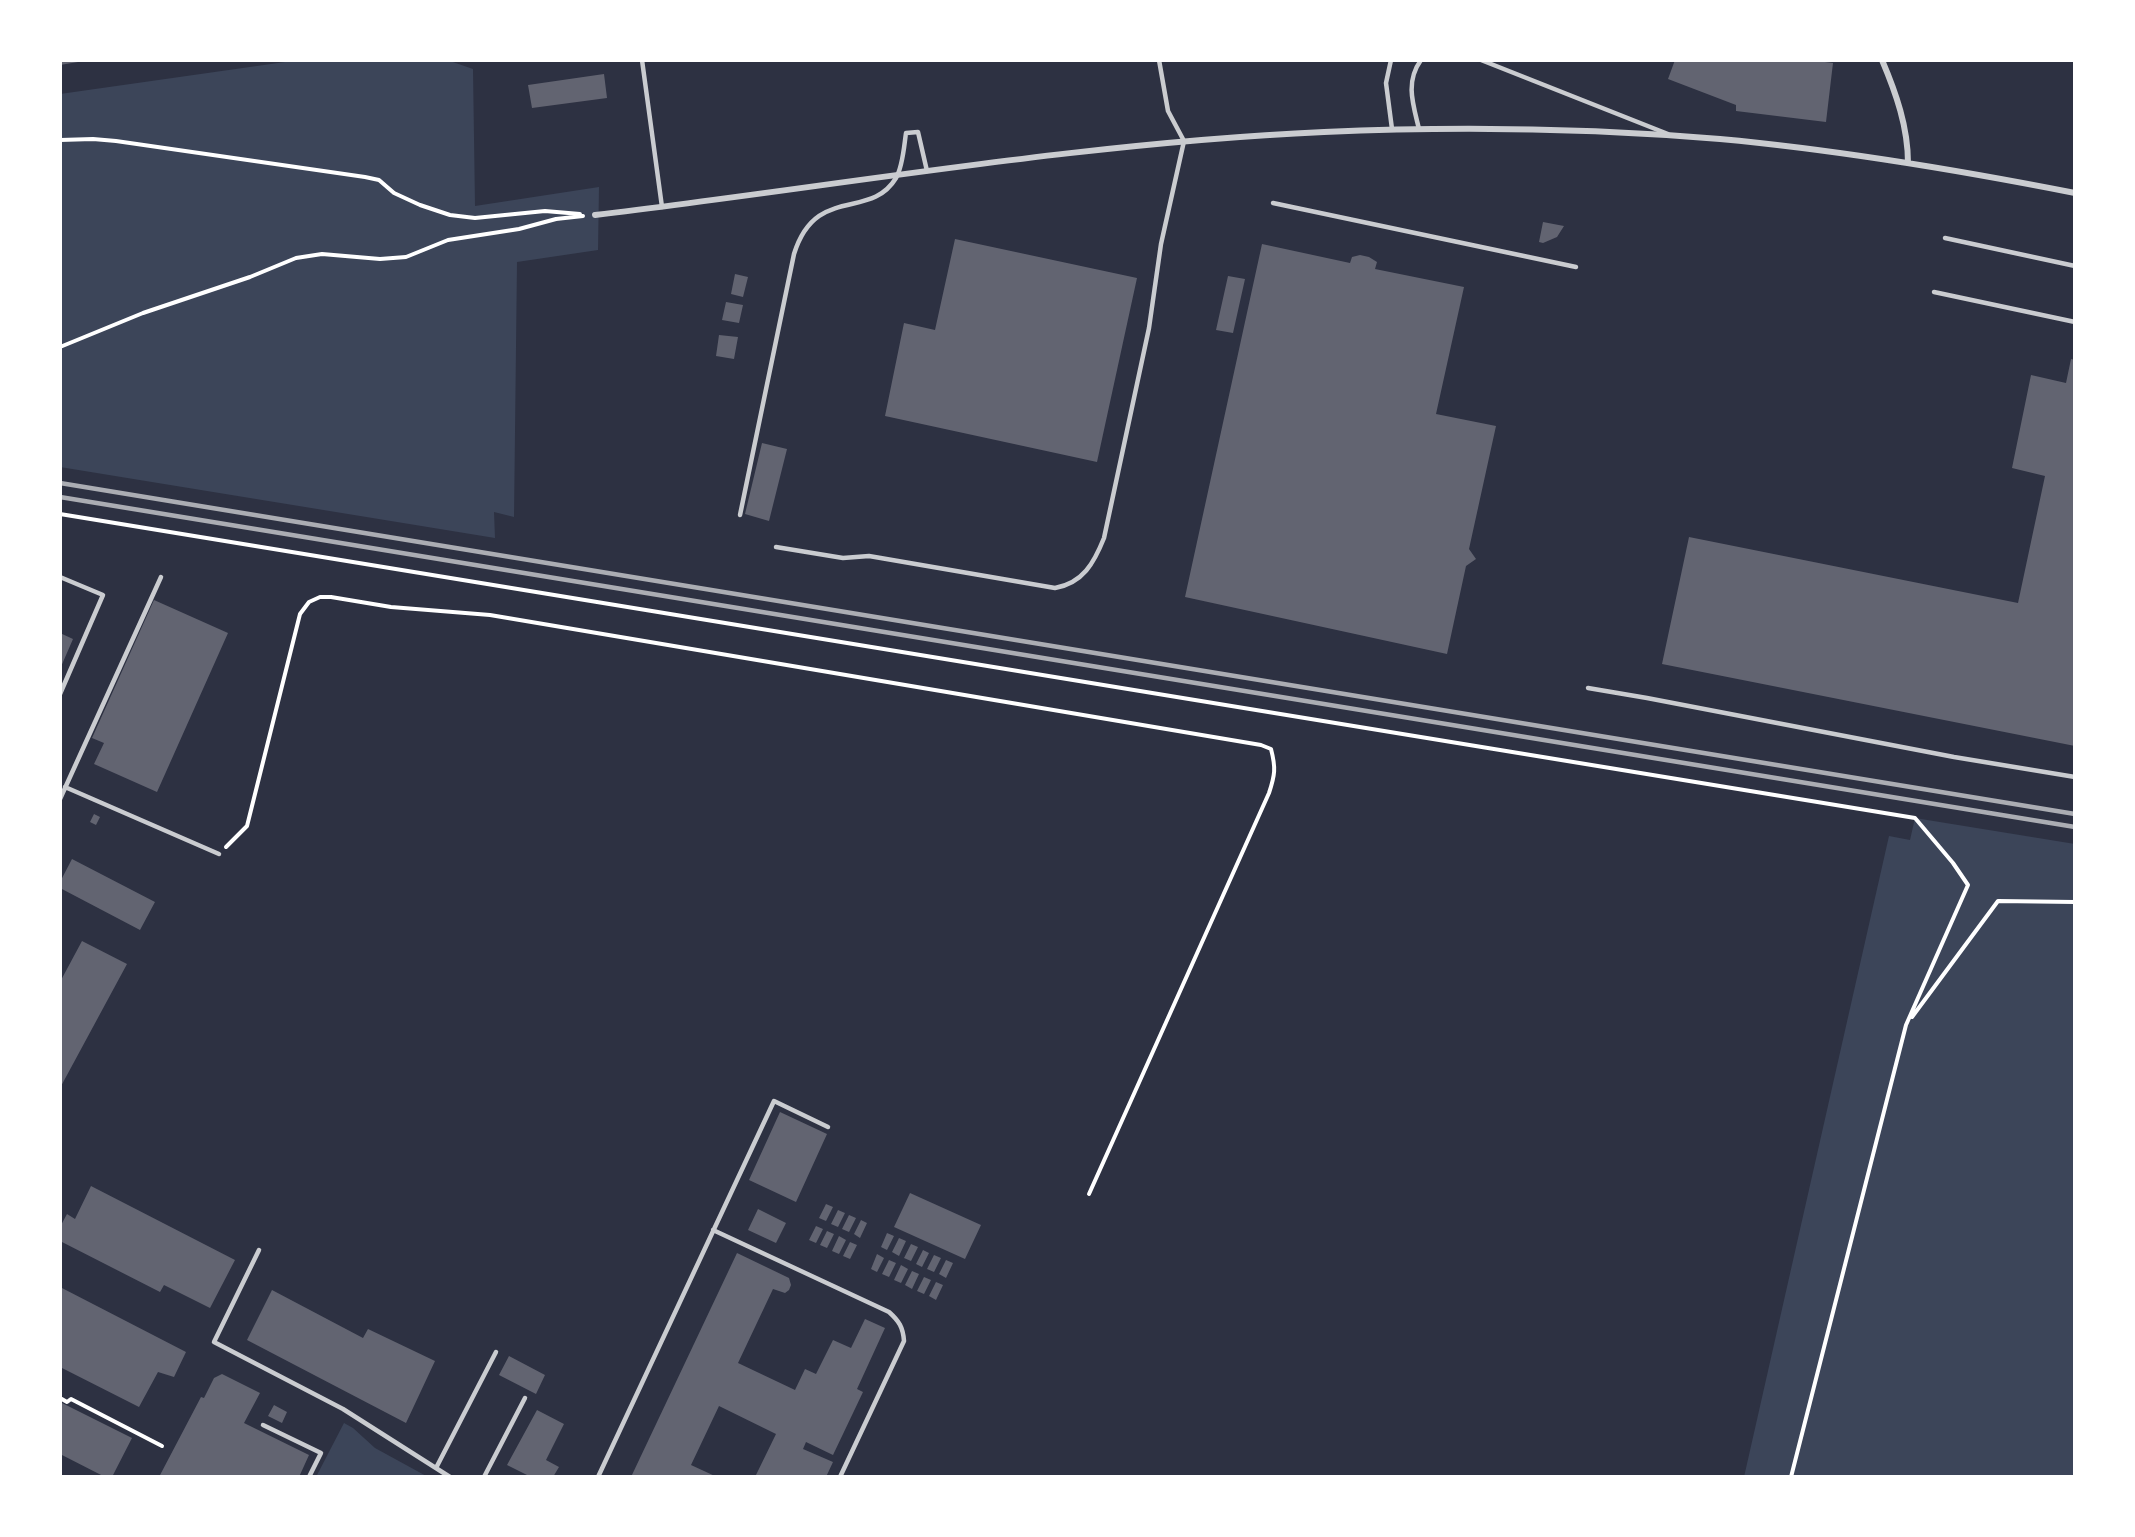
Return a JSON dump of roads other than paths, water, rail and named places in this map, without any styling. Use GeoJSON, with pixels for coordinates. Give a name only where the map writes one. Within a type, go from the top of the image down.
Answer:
{"type":"FeatureCollection","features":[{"type":"Feature","properties":{"kind":"street"},"geometry":{"type":"LineString","coordinates":[[1882,60],[1904,122],[1908,141],[1908,163]]}},
{"type":"Feature","properties":{"kind":"street"},"geometry":{"type":"LineString","coordinates":[[596,215],[1120,147],[1312,132],[1392,129],[1544,129],[1766,144],[1908,163],[2075,193]]}},
{"type":"Feature","properties":{"kind":"lane"},"geometry":{"type":"LineString","coordinates":[[642,60],[662,207]]}},
{"type":"Feature","properties":{"kind":"lane"},"geometry":{"type":"LineString","coordinates":[[776,547],[843,558],[869,556],[1055,588],[1077,581],[1087,571],[1104,538],[1149,328],[1161,244],[1184,141],[1168,111],[1159,60]]}},
{"type":"Feature","properties":{"kind":"lane"},"geometry":{"type":"LineString","coordinates":[[1391,60],[1386,83],[1392,129]]}},
{"type":"Feature","properties":{"kind":"lane"},"geometry":{"type":"LineString","coordinates":[[1419,129],[1411,99],[1411,86],[1415,69],[1421,60]]}},
{"type":"Feature","properties":{"kind":"lane"},"geometry":{"type":"LineString","coordinates":[[1481,60],[1674,136]]}},
{"type":"Feature","properties":{"kind":"lane"},"geometry":{"type":"LineString","coordinates":[[740,515],[795,254],[801,236],[808,226],[827,211],[883,194],[898,175],[906,133],[918,132],[927,171]]}},
{"type":"Feature","properties":{"kind":"lane"},"geometry":{"type":"LineString","coordinates":[[1273,203],[1576,267]]}},
{"type":"Feature","properties":{"kind":"lane"},"geometry":{"type":"LineString","coordinates":[[1945,238],[2075,266]]}},
{"type":"Feature","properties":{"kind":"lane"},"geometry":{"type":"LineString","coordinates":[[1934,292],[2075,322]]}},
{"type":"Feature","properties":{"kind":"lane"},"geometry":{"type":"LineString","coordinates":[[60,577],[103,595],[60,694]]}},
{"type":"Feature","properties":{"kind":"lane"},"geometry":{"type":"LineString","coordinates":[[60,799],[161,577]]}},
{"type":"Feature","properties":{"kind":"lane"},"geometry":{"type":"LineString","coordinates":[[1588,688],[1954,757],[2075,777]]}},
{"type":"Feature","properties":{"kind":"lane"},"geometry":{"type":"LineString","coordinates":[[65,787],[219,854]]}},
{"type":"Feature","properties":{"kind":"lane"},"geometry":{"type":"LineString","coordinates":[[598,1477],[774,1101],[828,1126]]}},
{"type":"Feature","properties":{"kind":"lane"},"geometry":{"type":"LineString","coordinates":[[713,1230],[889,1312],[898,1320],[903,1329],[904,1341],[840,1477]]}},
{"type":"Feature","properties":{"kind":"lane"},"geometry":{"type":"LineString","coordinates":[[259,1250],[214,1342],[343,1409],[450,1477]]}},
{"type":"Feature","properties":{"kind":"lane"},"geometry":{"type":"LineString","coordinates":[[436,1468],[496,1352]]}},
{"type":"Feature","properties":{"kind":"lane"},"geometry":{"type":"LineString","coordinates":[[484,1477],[525,1398]]}},
{"type":"Feature","properties":{"kind":"lane"},"geometry":{"type":"LineString","coordinates":[[263,1425],[321,1453],[309,1477]]}},
{"type":"Feature","properties":{"kind":"railway"},"geometry":{"type":"LineString","coordinates":[[60,483],[2075,814]]}},
{"type":"Feature","properties":{"kind":"railway"},"geometry":{"type":"LineString","coordinates":[[60,497],[2075,827]]}}]}
